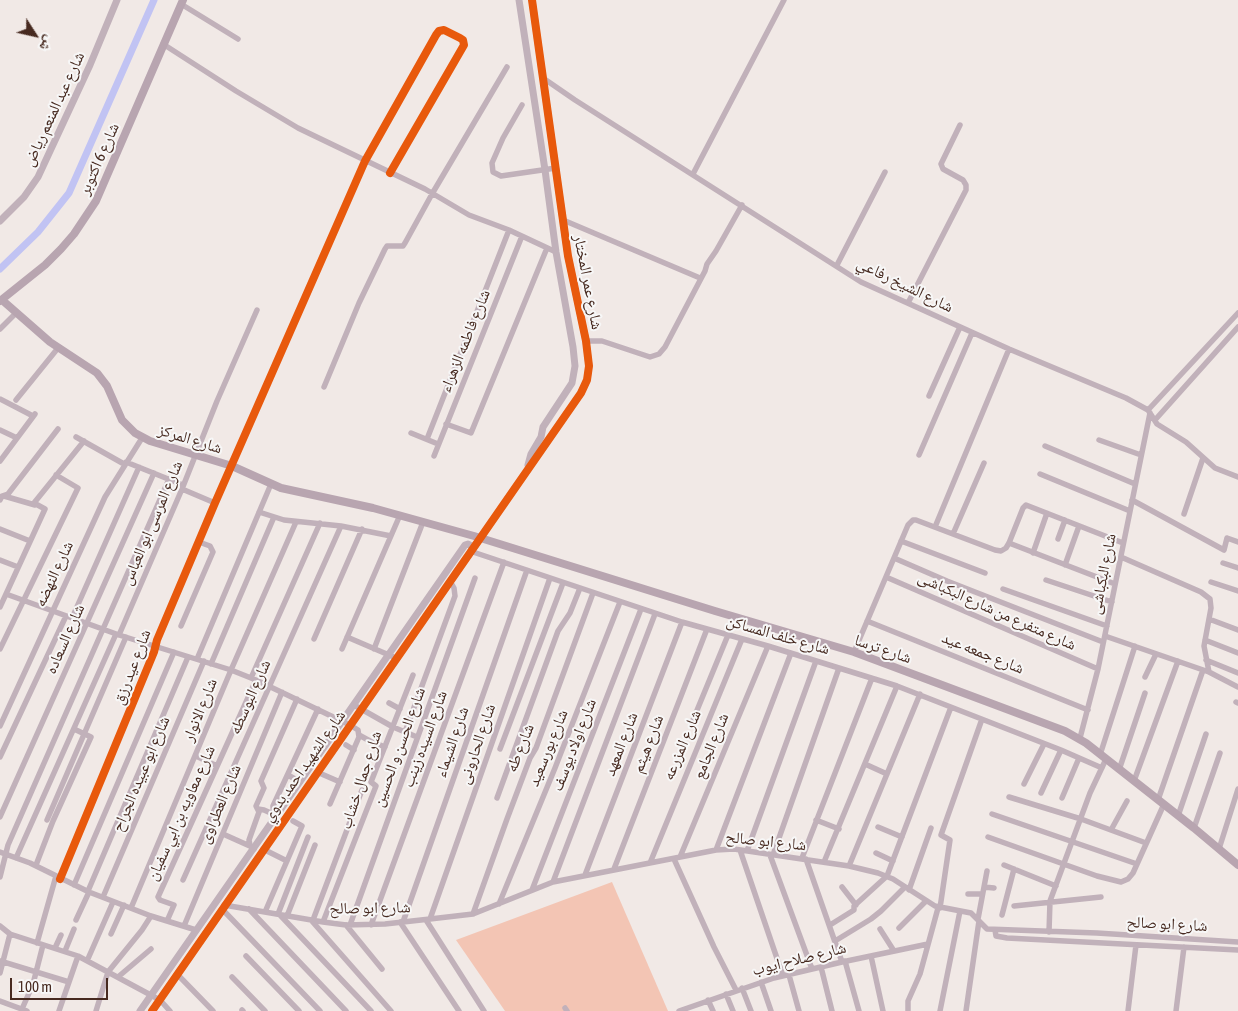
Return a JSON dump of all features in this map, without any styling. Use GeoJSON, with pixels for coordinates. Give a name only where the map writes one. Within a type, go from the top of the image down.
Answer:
{"type":"FeatureCollection","features":[{"type":"Feature","properties":{"kind":"main road","name":"شارع 6 اكتوبر"},"geometry":{"type":"LineString","coordinates":[[1,300],[50,259],[74,234],[86,217],[103,186],[182,2]]}},
{"type":"Feature","properties":{"kind":"main road","name":"شارع المركز"},"geometry":{"type":"LineString","coordinates":[[1,300],[58,348],[97,373],[107,386],[122,420],[142,438],[232,466],[271,484],[290,490],[400,515],[480,537]]}},
{"type":"Feature","properties":{"kind":"main road","name":"شارع ترسا"},"geometry":{"type":"LineString","coordinates":[[480,537],[715,611],[854,652],[1065,731],[1080,738],[1238,865]]}},
{"type":"Feature","properties":{"kind":"street","name":"شارع عبد المنعم رياض"},"geometry":{"type":"LineString","coordinates":[[0,221],[24,197],[38,177],[117,0]]}},
{"type":"Feature","properties":{"kind":"street"},"geometry":{"type":"LineString","coordinates":[[519,0],[531,38],[551,169],[573,346],[574,374],[569,386],[542,426],[541,437],[531,454],[528,469]]}},
{"type":"Feature","properties":{"kind":"street","name":"شارع عمر المختار"},"geometry":{"type":"LineString","coordinates":[[480,537],[584,386],[589,366],[586,341],[561,256],[563,220],[555,198],[551,169],[544,78],[531,38],[532,0]]}},
{"type":"Feature","properties":{"kind":"street"},"geometry":{"type":"LineString","coordinates":[[693,174],[784,0]]}},
{"type":"Feature","properties":{"kind":"street"},"geometry":{"type":"LineString","coordinates":[[182,2],[238,39]]}},
{"type":"Feature","properties":{"kind":"street","name":"شارع عيد رزق"},"geometry":{"type":"LineString","coordinates":[[24,1010],[58,878],[215,502],[365,161],[436,35],[439,31],[444,30],[463,40],[464,44],[390,173]]}},
{"type":"Feature","properties":{"kind":"street"},"geometry":{"type":"LineString","coordinates":[[163,44],[298,128],[432,194],[469,215],[509,230],[561,256]]}},
{"type":"Feature","properties":{"kind":"street"},"geometry":{"type":"LineString","coordinates":[[324,387],[359,303],[385,249],[387,246],[403,246],[507,67]]}},
{"type":"Feature","properties":{"kind":"street","name":"شارع الشيخ رفاعي"},"geometry":{"type":"LineString","coordinates":[[544,78],[575,100],[861,282],[1009,349],[1121,395],[1149,412]]}},
{"type":"Feature","properties":{"kind":"street"},"geometry":{"type":"LineString","coordinates":[[522,105],[503,138],[492,168],[493,172],[501,176],[551,169]]}},
{"type":"Feature","properties":{"kind":"street"},"geometry":{"type":"LineString","coordinates":[[908,303],[966,190],[965,182],[944,169],[941,164],[960,125]]}},
{"type":"Feature","properties":{"kind":"street"},"geometry":{"type":"LineString","coordinates":[[837,266],[885,172]]}},
{"type":"Feature","properties":{"kind":"street"},"geometry":{"type":"LineString","coordinates":[[586,341],[602,342],[650,357],[659,354],[663,350],[707,264],[742,205]]}},
{"type":"Feature","properties":{"kind":"street"},"geometry":{"type":"LineString","coordinates":[[563,220],[700,278]]}},
{"type":"Feature","properties":{"kind":"street"},"geometry":{"type":"LineString","coordinates":[[426,439],[509,230]]}},
{"type":"Feature","properties":{"kind":"street","name":"شارع فاطمه الزهراء"},"geometry":{"type":"LineString","coordinates":[[434,456],[522,236]]}},
{"type":"Feature","properties":{"kind":"street"},"geometry":{"type":"LineString","coordinates":[[446,424],[471,433],[547,248]]}},
{"type":"Feature","properties":{"kind":"street","name":"شارع المرسى ابو العباس"},"geometry":{"type":"LineString","coordinates":[[16,858],[117,635],[257,310]]}},
{"type":"Feature","properties":{"kind":"street"},"geometry":{"type":"LineString","coordinates":[[0,329],[16,313]]}},
{"type":"Feature","properties":{"kind":"street"},"geometry":{"type":"LineString","coordinates":[[1238,314],[1149,412],[1158,424],[1186,442],[1215,468],[1238,477]]}},
{"type":"Feature","properties":{"kind":"street"},"geometry":{"type":"LineString","coordinates":[[928,396],[960,326]]}},
{"type":"Feature","properties":{"kind":"street"},"geometry":{"type":"LineString","coordinates":[[1154,420],[1238,327]]}},
{"type":"Feature","properties":{"kind":"street"},"geometry":{"type":"LineString","coordinates":[[919,455],[972,332]]}},
{"type":"Feature","properties":{"kind":"street"},"geometry":{"type":"LineString","coordinates":[[16,400],[58,348]]}},
{"type":"Feature","properties":{"kind":"street"},"geometry":{"type":"LineString","coordinates":[[935,527],[1009,349]]}},
{"type":"Feature","properties":{"kind":"street"},"geometry":{"type":"LineString","coordinates":[[0,399],[34,415],[1,459]]}},
{"type":"Feature","properties":{"kind":"street","name":"شارع البكباشى"},"geometry":{"type":"LineString","coordinates":[[1080,738],[1098,669],[1149,412]]}},
{"type":"Feature","properties":{"kind":"street"},"geometry":{"type":"LineString","coordinates":[[1,497],[8,495],[58,429]]}},
{"type":"Feature","properties":{"kind":"street"},"geometry":{"type":"LineString","coordinates":[[0,430],[17,438]]}},
{"type":"Feature","properties":{"kind":"street"},"geometry":{"type":"LineString","coordinates":[[411,433],[438,444]]}},
{"type":"Feature","properties":{"kind":"street"},"geometry":{"type":"LineString","coordinates":[[76,437],[125,463],[169,479],[215,502]]}},
{"type":"Feature","properties":{"kind":"street","name":"شارع النهضه"},"geometry":{"type":"LineString","coordinates":[[0,726],[104,497],[142,438]]}},
{"type":"Feature","properties":{"kind":"street"},"geometry":{"type":"LineString","coordinates":[[1100,440],[1141,455]]}},
{"type":"Feature","properties":{"kind":"street"},"geometry":{"type":"LineString","coordinates":[[35,505],[56,475],[84,441]]}},
{"type":"Feature","properties":{"kind":"street"},"geometry":{"type":"LineString","coordinates":[[1045,446],[1135,484]]}},
{"type":"Feature","properties":{"kind":"street"},"geometry":{"type":"LineString","coordinates":[[1184,514],[1203,458]]}},
{"type":"Feature","properties":{"kind":"street"},"geometry":{"type":"LineString","coordinates":[[953,534],[984,463]]}},
{"type":"Feature","properties":{"kind":"street"},"geometry":{"type":"LineString","coordinates":[[0,757],[69,617],[139,467]]}},
{"type":"Feature","properties":{"kind":"street","name":"شارع السعاده"},"geometry":{"type":"LineString","coordinates":[[0,817],[154,473]]}},
{"type":"Feature","properties":{"kind":"street"},"geometry":{"type":"LineString","coordinates":[[1040,474],[1130,511]]}},
{"type":"Feature","properties":{"kind":"street"},"geometry":{"type":"LineString","coordinates":[[0,649],[77,488],[56,475]]}},
{"type":"Feature","properties":{"kind":"street"},"geometry":{"type":"LineString","coordinates":[[0,877],[2,853],[169,479]]}},
{"type":"Feature","properties":{"kind":"street","name":"شارع ابو عبيده الجراح"},"geometry":{"type":"LineString","coordinates":[[103,897],[271,484]]}},
{"type":"Feature","properties":{"kind":"street"},"geometry":{"type":"LineString","coordinates":[[0,608],[45,509],[44,507],[1,497]]}},
{"type":"Feature","properties":{"kind":"street"},"geometry":{"type":"LineString","coordinates":[[1132,500],[1224,550],[1228,538],[1238,542]]}},
{"type":"Feature","properties":{"kind":"street"},"geometry":{"type":"LineString","coordinates":[[854,652],[901,541],[910,522],[913,520],[1001,551],[1009,543],[1024,506],[1029,506],[1123,543]]}},
{"type":"Feature","properties":{"kind":"street"},"geometry":{"type":"LineString","coordinates":[[259,512],[296,522],[320,523],[362,529],[391,536]]}},
{"type":"Feature","properties":{"kind":"street"},"geometry":{"type":"LineString","coordinates":[[1033,552],[1047,513]]}},
{"type":"Feature","properties":{"kind":"street"},"geometry":{"type":"LineString","coordinates":[[342,649],[400,515]]}},
{"type":"Feature","properties":{"kind":"street"},"geometry":{"type":"LineString","coordinates":[[211,664],[274,517]]}},
{"type":"Feature","properties":{"kind":"street"},"geometry":{"type":"LineString","coordinates":[[1058,539],[1065,520]]}},
{"type":"Feature","properties":{"kind":"street","name":"شارع الانوار"},"geometry":{"type":"LineString","coordinates":[[131,908],[231,670],[296,522]]}},
{"type":"Feature","properties":{"kind":"street"},"geometry":{"type":"LineString","coordinates":[[374,648],[423,522]]}},
{"type":"Feature","properties":{"kind":"street","name":"شارع معاويه بن ابي سفيان"},"geometry":{"type":"LineString","coordinates":[[168,921],[173,905],[160,900],[158,897],[217,766],[320,523]]}},
{"type":"Feature","properties":{"kind":"street","name":"شارع البوسطه"},"geometry":{"type":"LineString","coordinates":[[183,880],[341,526]]}},
{"type":"Feature","properties":{"kind":"street"},"geometry":{"type":"LineString","coordinates":[[1065,565],[1079,526]]}},
{"type":"Feature","properties":{"kind":"street"},"geometry":{"type":"LineString","coordinates":[[0,529],[30,542]]}},
{"type":"Feature","properties":{"kind":"street"},"geometry":{"type":"LineString","coordinates":[[314,640],[362,529]]}},
{"type":"Feature","properties":{"kind":"street","name":"شارع الشهيد احمد بدوي"},"geometry":{"type":"LineString","coordinates":[[140,1011],[342,721],[450,581],[480,537]]}},
{"type":"Feature","properties":{"kind":"street"},"geometry":{"type":"LineString","coordinates":[[901,541],[985,573]]}},
{"type":"Feature","properties":{"kind":"street"},"geometry":{"type":"LineString","coordinates":[[181,626],[213,552],[210,546],[199,542]]}},
{"type":"Feature","properties":{"kind":"street"},"geometry":{"type":"LineString","coordinates":[[1009,543],[1115,584]]}},
{"type":"Feature","properties":{"kind":"street","name":"شارع الشهيد احمد بدوي"},"geometry":{"type":"LineString","coordinates":[[152,1011],[361,709],[392,656],[465,545],[467,544],[472,549]]}},
{"type":"Feature","properties":{"kind":"street","name":"شارع خلف المساكن"},"geometry":{"type":"LineString","coordinates":[[472,549],[563,583],[655,614],[768,646],[897,686],[1102,768]]}},
{"type":"Feature","properties":{"kind":"street"},"geometry":{"type":"LineString","coordinates":[[988,837],[1098,876],[1121,882],[1131,876],[1137,864],[1146,844],[1206,671],[1205,640],[1212,603],[1206,595],[1121,557]]}},
{"type":"Feature","properties":{"kind":"street"},"geometry":{"type":"LineString","coordinates":[[894,558],[947,581],[1104,639],[1135,646],[1206,671],[1238,688]]}},
{"type":"Feature","properties":{"kind":"street"},"geometry":{"type":"LineString","coordinates":[[0,560],[18,567]]}},
{"type":"Feature","properties":{"kind":"street","name":"شارع السيده زينب"},"geometry":{"type":"LineString","coordinates":[[371,925],[504,562]]}},
{"type":"Feature","properties":{"kind":"street"},"geometry":{"type":"LineString","coordinates":[[1223,563],[1238,568]]}},
{"type":"Feature","properties":{"kind":"street","name":"شارع الشيماء"},"geometry":{"type":"LineString","coordinates":[[401,922],[527,570]]}},
{"type":"Feature","properties":{"kind":"street","name":"شارع متفرع من شارع البكباشى"},"geometry":{"type":"LineString","coordinates":[[886,577],[1098,669]]}},
{"type":"Feature","properties":{"kind":"street","name":"شارع الحسن و الحسين"},"geometry":{"type":"LineString","coordinates":[[348,925],[475,578]]}},
{"type":"Feature","properties":{"kind":"street","name":"شارع الحارونى"},"geometry":{"type":"LineString","coordinates":[[428,920],[550,578]]}},
{"type":"Feature","properties":{"kind":"street"},"geometry":{"type":"LineString","coordinates":[[1046,580],[1112,602]]}},
{"type":"Feature","properties":{"kind":"street"},"geometry":{"type":"LineString","coordinates":[[405,732],[455,596],[454,588],[450,581]]}},
{"type":"Feature","properties":{"kind":"street"},"geometry":{"type":"LineString","coordinates":[[1211,582],[1238,591]]}},
{"type":"Feature","properties":{"kind":"street"},"geometry":{"type":"LineString","coordinates":[[500,749],[563,583]]}},
{"type":"Feature","properties":{"kind":"street"},"geometry":{"type":"LineString","coordinates":[[0,587],[23,600],[117,635],[200,660],[254,679],[350,725],[371,742],[386,747]]}},
{"type":"Feature","properties":{"kind":"street"},"geometry":{"type":"LineString","coordinates":[[497,798],[558,631],[570,613],[580,588]]}},
{"type":"Feature","properties":{"kind":"street"},"geometry":{"type":"LineString","coordinates":[[1003,589],[1107,626]]}},
{"type":"Feature","properties":{"kind":"street","name":"شارع طه"},"geometry":{"type":"LineString","coordinates":[[473,914],[593,593]]}},
{"type":"Feature","properties":{"kind":"street","name":"شارع بورسعيد"},"geometry":{"type":"LineString","coordinates":[[499,904],[620,602]]}},
{"type":"Feature","properties":{"kind":"street","name":"شارع اولاد يوسف"},"geometry":{"type":"LineString","coordinates":[[532,890],[641,609]]}},
{"type":"Feature","properties":{"kind":"street"},"geometry":{"type":"LineString","coordinates":[[553,882],[655,614]]}},
{"type":"Feature","properties":{"kind":"street"},"geometry":{"type":"LineString","coordinates":[[1209,619],[1238,630]]}},
{"type":"Feature","properties":{"kind":"street","name":"شارع جمعه عيد"},"geometry":{"type":"LineString","coordinates":[[867,621],[1088,710]]}},
{"type":"Feature","properties":{"kind":"street","name":"شارع المعهد"},"geometry":{"type":"LineString","coordinates":[[585,875],[682,622]]}},
{"type":"Feature","properties":{"kind":"street","name":"شارع هيثم"},"geometry":{"type":"LineString","coordinates":[[614,869],[707,629]]}},
{"type":"Feature","properties":{"kind":"street"},"geometry":{"type":"LineString","coordinates":[[693,720],[728,635]]}},
{"type":"Feature","properties":{"kind":"street"},"geometry":{"type":"LineString","coordinates":[[347,637],[392,656]]}},
{"type":"Feature","properties":{"kind":"street"},"geometry":{"type":"LineString","coordinates":[[84,734],[126,638]]}},
{"type":"Feature","properties":{"kind":"street","name":"شارع المزرعه"},"geometry":{"type":"LineString","coordinates":[[650,863],[742,639]]}},
{"type":"Feature","properties":{"kind":"street"},"geometry":{"type":"LineString","coordinates":[[1205,640],[1238,653]]}},
{"type":"Feature","properties":{"kind":"street","name":"شارع الجامع"},"geometry":{"type":"LineString","coordinates":[[677,858],[768,646]]}},
{"type":"Feature","properties":{"kind":"street"},"geometry":{"type":"LineString","coordinates":[[1049,932],[1050,901],[1090,793],[1102,768],[1103,757],[1135,646]]}},
{"type":"Feature","properties":{"kind":"street"},"geometry":{"type":"LineString","coordinates":[[74,885],[174,652]]}},
{"type":"Feature","properties":{"kind":"street"},"geometry":{"type":"LineString","coordinates":[[716,850],[791,653]]}},
{"type":"Feature","properties":{"kind":"street"},"geometry":{"type":"LineString","coordinates":[[1145,677],[1156,654]]}},
{"type":"Feature","properties":{"kind":"street"},"geometry":{"type":"LineString","coordinates":[[76,920],[188,657]]}},
{"type":"Feature","properties":{"kind":"street"},"geometry":{"type":"LineString","coordinates":[[1206,660],[1238,673]]}},
{"type":"Feature","properties":{"kind":"street"},"geometry":{"type":"LineString","coordinates":[[747,851],[816,661]]}},
{"type":"Feature","properties":{"kind":"street"},"geometry":{"type":"LineString","coordinates":[[1134,781],[1178,661]]}},
{"type":"Feature","properties":{"kind":"street"},"geometry":{"type":"LineString","coordinates":[[812,969],[771,855],[839,668]]}},
{"type":"Feature","properties":{"kind":"street","name":"شارع جمال خشاب"},"geometry":{"type":"LineString","coordinates":[[323,922],[376,786],[371,782],[413,675]]}},
{"type":"Feature","properties":{"kind":"street"},"geometry":{"type":"LineString","coordinates":[[859,1011],[844,961],[804,859],[816,820],[872,678]]}},
{"type":"Feature","properties":{"kind":"street"},"geometry":{"type":"LineString","coordinates":[[824,862],[897,686]]}},
{"type":"Feature","properties":{"kind":"street","name":"شارع العطراوى"},"geometry":{"type":"LineString","coordinates":[[184,926],[282,692]]}},
{"type":"Feature","properties":{"kind":"street"},"geometry":{"type":"LineString","coordinates":[[1120,770],[1145,693]]}},
{"type":"Feature","properties":{"kind":"street"},"geometry":{"type":"LineString","coordinates":[[849,866],[920,694]]}},
{"type":"Feature","properties":{"kind":"street"},"geometry":{"type":"LineString","coordinates":[[253,848],[249,840],[258,814],[256,806],[264,787],[261,781],[297,699]]}},
{"type":"Feature","properties":{"kind":"street"},"geometry":{"type":"LineString","coordinates":[[389,702],[400,709]]}},
{"type":"Feature","properties":{"kind":"street"},"geometry":{"type":"LineString","coordinates":[[354,705],[417,737]]}},
{"type":"Feature","properties":{"kind":"street"},"geometry":{"type":"LineString","coordinates":[[830,925],[854,911],[854,906],[887,876],[951,707]]}},
{"type":"Feature","properties":{"kind":"street"},"geometry":{"type":"LineString","coordinates":[[274,817],[274,806],[318,709]]}},
{"type":"Feature","properties":{"kind":"street"},"geometry":{"type":"LineString","coordinates":[[908,1011],[908,1001],[920,974],[939,908],[950,840],[941,835],[982,719]]}},
{"type":"Feature","properties":{"kind":"street"},"geometry":{"type":"LineString","coordinates":[[36,866],[50,821],[90,737],[74,729]]}},
{"type":"Feature","properties":{"kind":"street"},"geometry":{"type":"LineString","coordinates":[[1178,816],[1206,734]]}},
{"type":"Feature","properties":{"kind":"street"},"geometry":{"type":"LineString","coordinates":[[330,804],[360,735]]}},
{"type":"Feature","properties":{"kind":"street"},"geometry":{"type":"LineString","coordinates":[[1024,784],[1044,744]]}},
{"type":"Feature","properties":{"kind":"street"},"geometry":{"type":"LineString","coordinates":[[346,745],[354,750]]}},
{"type":"Feature","properties":{"kind":"street"},"geometry":{"type":"LineString","coordinates":[[1041,793],[1061,750]]}},
{"type":"Feature","properties":{"kind":"street"},"geometry":{"type":"LineString","coordinates":[[1194,828],[1220,753]]}},
{"type":"Feature","properties":{"kind":"street"},"geometry":{"type":"LineString","coordinates":[[196,756],[217,766]]}},
{"type":"Feature","properties":{"kind":"street"},"geometry":{"type":"LineString","coordinates":[[1062,798],[1079,758]]}},
{"type":"Feature","properties":{"kind":"street"},"geometry":{"type":"LineString","coordinates":[[865,764],[887,774]]}},
{"type":"Feature","properties":{"kind":"street"},"geometry":{"type":"LineString","coordinates":[[317,772],[340,782]]}},
{"type":"Feature","properties":{"kind":"street"},"geometry":{"type":"LineString","coordinates":[[288,774],[300,782]]}},
{"type":"Feature","properties":{"kind":"street"},"geometry":{"type":"LineString","coordinates":[[362,790],[312,920],[391,1011]]}},
{"type":"Feature","properties":{"kind":"street"},"geometry":{"type":"LineString","coordinates":[[1219,849],[1238,790]]}},
{"type":"Feature","properties":{"kind":"street"},"geometry":{"type":"LineString","coordinates":[[1009,797],[1111,830],[1146,844]]}},
{"type":"Feature","properties":{"kind":"street"},"geometry":{"type":"LineString","coordinates":[[1111,830],[1127,801]]}},
{"type":"Feature","properties":{"kind":"street"},"geometry":{"type":"LineString","coordinates":[[258,809],[264,810],[274,817]]}},
{"type":"Feature","properties":{"kind":"street"},"geometry":{"type":"LineString","coordinates":[[992,814],[1137,864]]}},
{"type":"Feature","properties":{"kind":"street"},"geometry":{"type":"LineString","coordinates":[[35,817],[50,821]]}},
{"type":"Feature","properties":{"kind":"street"},"geometry":{"type":"LineString","coordinates":[[816,820],[839,829]]}},
{"type":"Feature","properties":{"kind":"street"},"geometry":{"type":"LineString","coordinates":[[265,912],[302,826],[293,821]]}},
{"type":"Feature","properties":{"kind":"street"},"geometry":{"type":"LineString","coordinates":[[878,827],[902,837]]}},
{"type":"Feature","properties":{"kind":"street"},"geometry":{"type":"LineString","coordinates":[[835,940],[871,919],[907,888],[931,828]]}},
{"type":"Feature","properties":{"kind":"street"},"geometry":{"type":"LineString","coordinates":[[223,834],[253,848]]}},
{"type":"Feature","properties":{"kind":"street"},"geometry":{"type":"LineString","coordinates":[[308,836],[279,914],[371,1011]]}},
{"type":"Feature","properties":{"kind":"street"},"geometry":{"type":"LineString","coordinates":[[287,916],[315,845]]}},
{"type":"Feature","properties":{"kind":"street"},"geometry":{"type":"LineString","coordinates":[[263,849],[287,860]]}},
{"type":"Feature","properties":{"kind":"street","name":"شارع ابو صالح"},"geometry":{"type":"LineString","coordinates":[[223,907],[249,909],[348,925],[428,920],[473,914],[553,882],[716,850],[740,850],[849,866],[887,876],[939,908],[971,913],[985,928],[995,930],[1049,932],[1096,938],[1213,945],[1238,942]]}},
{"type":"Feature","properties":{"kind":"street"},"geometry":{"type":"LineString","coordinates":[[740,850],[799,1011]]}},
{"type":"Feature","properties":{"kind":"street"},"geometry":{"type":"LineString","coordinates":[[2,853],[36,866],[58,878],[113,902],[196,930]]}},
{"type":"Feature","properties":{"kind":"street"},"geometry":{"type":"LineString","coordinates":[[876,853],[893,860]]}},
{"type":"Feature","properties":{"kind":"street"},"geometry":{"type":"LineString","coordinates":[[677,858],[710,938],[736,990]]}},
{"type":"Feature","properties":{"kind":"street"},"geometry":{"type":"LineString","coordinates":[[1004,865],[1056,886]]}},
{"type":"Feature","properties":{"kind":"street"},"geometry":{"type":"LineString","coordinates":[[1002,915],[1014,870]]}},
{"type":"Feature","properties":{"kind":"street"},"geometry":{"type":"LineString","coordinates":[[966,1011],[978,920],[987,871]]}},
{"type":"Feature","properties":{"kind":"street"},"geometry":{"type":"LineString","coordinates":[[984,886],[994,888]]}},
{"type":"Feature","properties":{"kind":"street"},"geometry":{"type":"LineString","coordinates":[[842,887],[856,905]]}},
{"type":"Feature","properties":{"kind":"street"},"geometry":{"type":"LineString","coordinates":[[968,894],[982,894]]}},
{"type":"Feature","properties":{"kind":"street"},"geometry":{"type":"LineString","coordinates":[[1014,906],[1101,897]]}},
{"type":"Feature","properties":{"kind":"street"},"geometry":{"type":"LineString","coordinates":[[899,928],[926,901]]}},
{"type":"Feature","properties":{"kind":"street"},"geometry":{"type":"LineString","coordinates":[[87,960],[113,902]]}},
{"type":"Feature","properties":{"kind":"street"},"geometry":{"type":"LineString","coordinates":[[111,934],[124,905]]}},
{"type":"Feature","properties":{"kind":"street"},"geometry":{"type":"LineString","coordinates":[[223,907],[320,1011]]}},
{"type":"Feature","properties":{"kind":"street"},"geometry":{"type":"LineString","coordinates":[[249,909],[346,1011]]}},
{"type":"Feature","properties":{"kind":"street"},"geometry":{"type":"LineString","coordinates":[[940,1011],[960,911]]}},
{"type":"Feature","properties":{"kind":"street"},"geometry":{"type":"LineString","coordinates":[[96,1011],[108,972],[142,930],[150,916]]}},
{"type":"Feature","properties":{"kind":"street"},"geometry":{"type":"LineString","coordinates":[[428,920],[484,1011]]}},
{"type":"Feature","properties":{"kind":"street"},"geometry":{"type":"LineString","coordinates":[[401,922],[459,1011]]}},
{"type":"Feature","properties":{"kind":"street"},"geometry":{"type":"LineString","coordinates":[[348,925],[382,969]]}},
{"type":"Feature","properties":{"kind":"street"},"geometry":{"type":"LineString","coordinates":[[0,926],[10,934],[87,960],[160,1000],[170,1011]]}},
{"type":"Feature","properties":{"kind":"street"},"geometry":{"type":"LineString","coordinates":[[65,951],[74,929]]}},
{"type":"Feature","properties":{"kind":"street"},"geometry":{"type":"LineString","coordinates":[[880,929],[894,951]]}},
{"type":"Feature","properties":{"kind":"street"},"geometry":{"type":"LineString","coordinates":[[995,930],[995,935],[998,937],[1096,938],[1136,945],[1184,947],[1213,945],[1238,950]]}},
{"type":"Feature","properties":{"kind":"street"},"geometry":{"type":"LineString","coordinates":[[0,973],[10,934]]}},
{"type":"Feature","properties":{"kind":"street"},"geometry":{"type":"LineString","coordinates":[[55,948],[61,935]]}},
{"type":"Feature","properties":{"kind":"street","name":"شارع صلاح ايوب"},"geometry":{"type":"LineString","coordinates":[[682,1010],[736,990],[786,975],[928,944]]}},
{"type":"Feature","properties":{"kind":"street"},"geometry":{"type":"LineString","coordinates":[[1128,1011],[1136,945]]}},
{"type":"Feature","properties":{"kind":"street"},"geometry":{"type":"LineString","coordinates":[[1176,1011],[1184,947]]}},
{"type":"Feature","properties":{"kind":"street"},"geometry":{"type":"LineString","coordinates":[[118,978],[150,949]]}},
{"type":"Feature","properties":{"kind":"street"},"geometry":{"type":"LineString","coordinates":[[59,1011],[78,956]]}},
{"type":"Feature","properties":{"kind":"street"},"geometry":{"type":"LineString","coordinates":[[246,956],[299,1011]]}},
{"type":"Feature","properties":{"kind":"street"},"geometry":{"type":"LineString","coordinates":[[871,956],[883,1011]]}},
{"type":"Feature","properties":{"kind":"street"},"geometry":{"type":"LineString","coordinates":[[2,961],[35,973],[69,982]]}},
{"type":"Feature","properties":{"kind":"street"},"geometry":{"type":"LineString","coordinates":[[821,967],[832,1011]]}},
{"type":"Feature","properties":{"kind":"street"},"geometry":{"type":"LineString","coordinates":[[177,974],[213,1011]]}},
{"type":"Feature","properties":{"kind":"street"},"geometry":{"type":"LineString","coordinates":[[232,977],[265,1011]]}},
{"type":"Feature","properties":{"kind":"street"},"geometry":{"type":"LineString","coordinates":[[761,982],[771,1011]]}},
{"type":"Feature","properties":{"kind":"street"},"geometry":{"type":"LineString","coordinates":[[742,988],[751,1011]]}},
{"type":"Feature","properties":{"kind":"street"},"geometry":{"type":"LineString","coordinates":[[726,994],[733,1011]]}},
{"type":"Feature","properties":{"kind":"street"},"geometry":{"type":"LineString","coordinates":[[708,1000],[713,1011]]}},
{"type":"Feature","properties":{"kind":"street"},"geometry":{"type":"LineString","coordinates":[[0,1001],[24,1010]]}},
{"type":"Feature","properties":{"kind":"shaded area"},"geometry":{"type":"Polygon","coordinates":[[[612,882],[668,1011],[505,1011],[456,940],[612,882]]]}},
{"type":"Feature","properties":{"kind":"waterway"},"geometry":{"type":"LineString","coordinates":[[0,269],[38,232],[69,193],[154,0]]}},
{"type":"Feature","properties":{"kind":"cycle path"},"geometry":{"type":"LineString","coordinates":[[152,1011],[581,393],[587,380],[589,366],[586,341],[568,256],[532,0]]}},
{"type":"Feature","properties":{"kind":"cycle path"},"geometry":{"type":"LineString","coordinates":[[60,879],[215,503],[365,161],[436,35],[439,31],[444,30],[463,40],[464,45],[390,173]]}}]}
